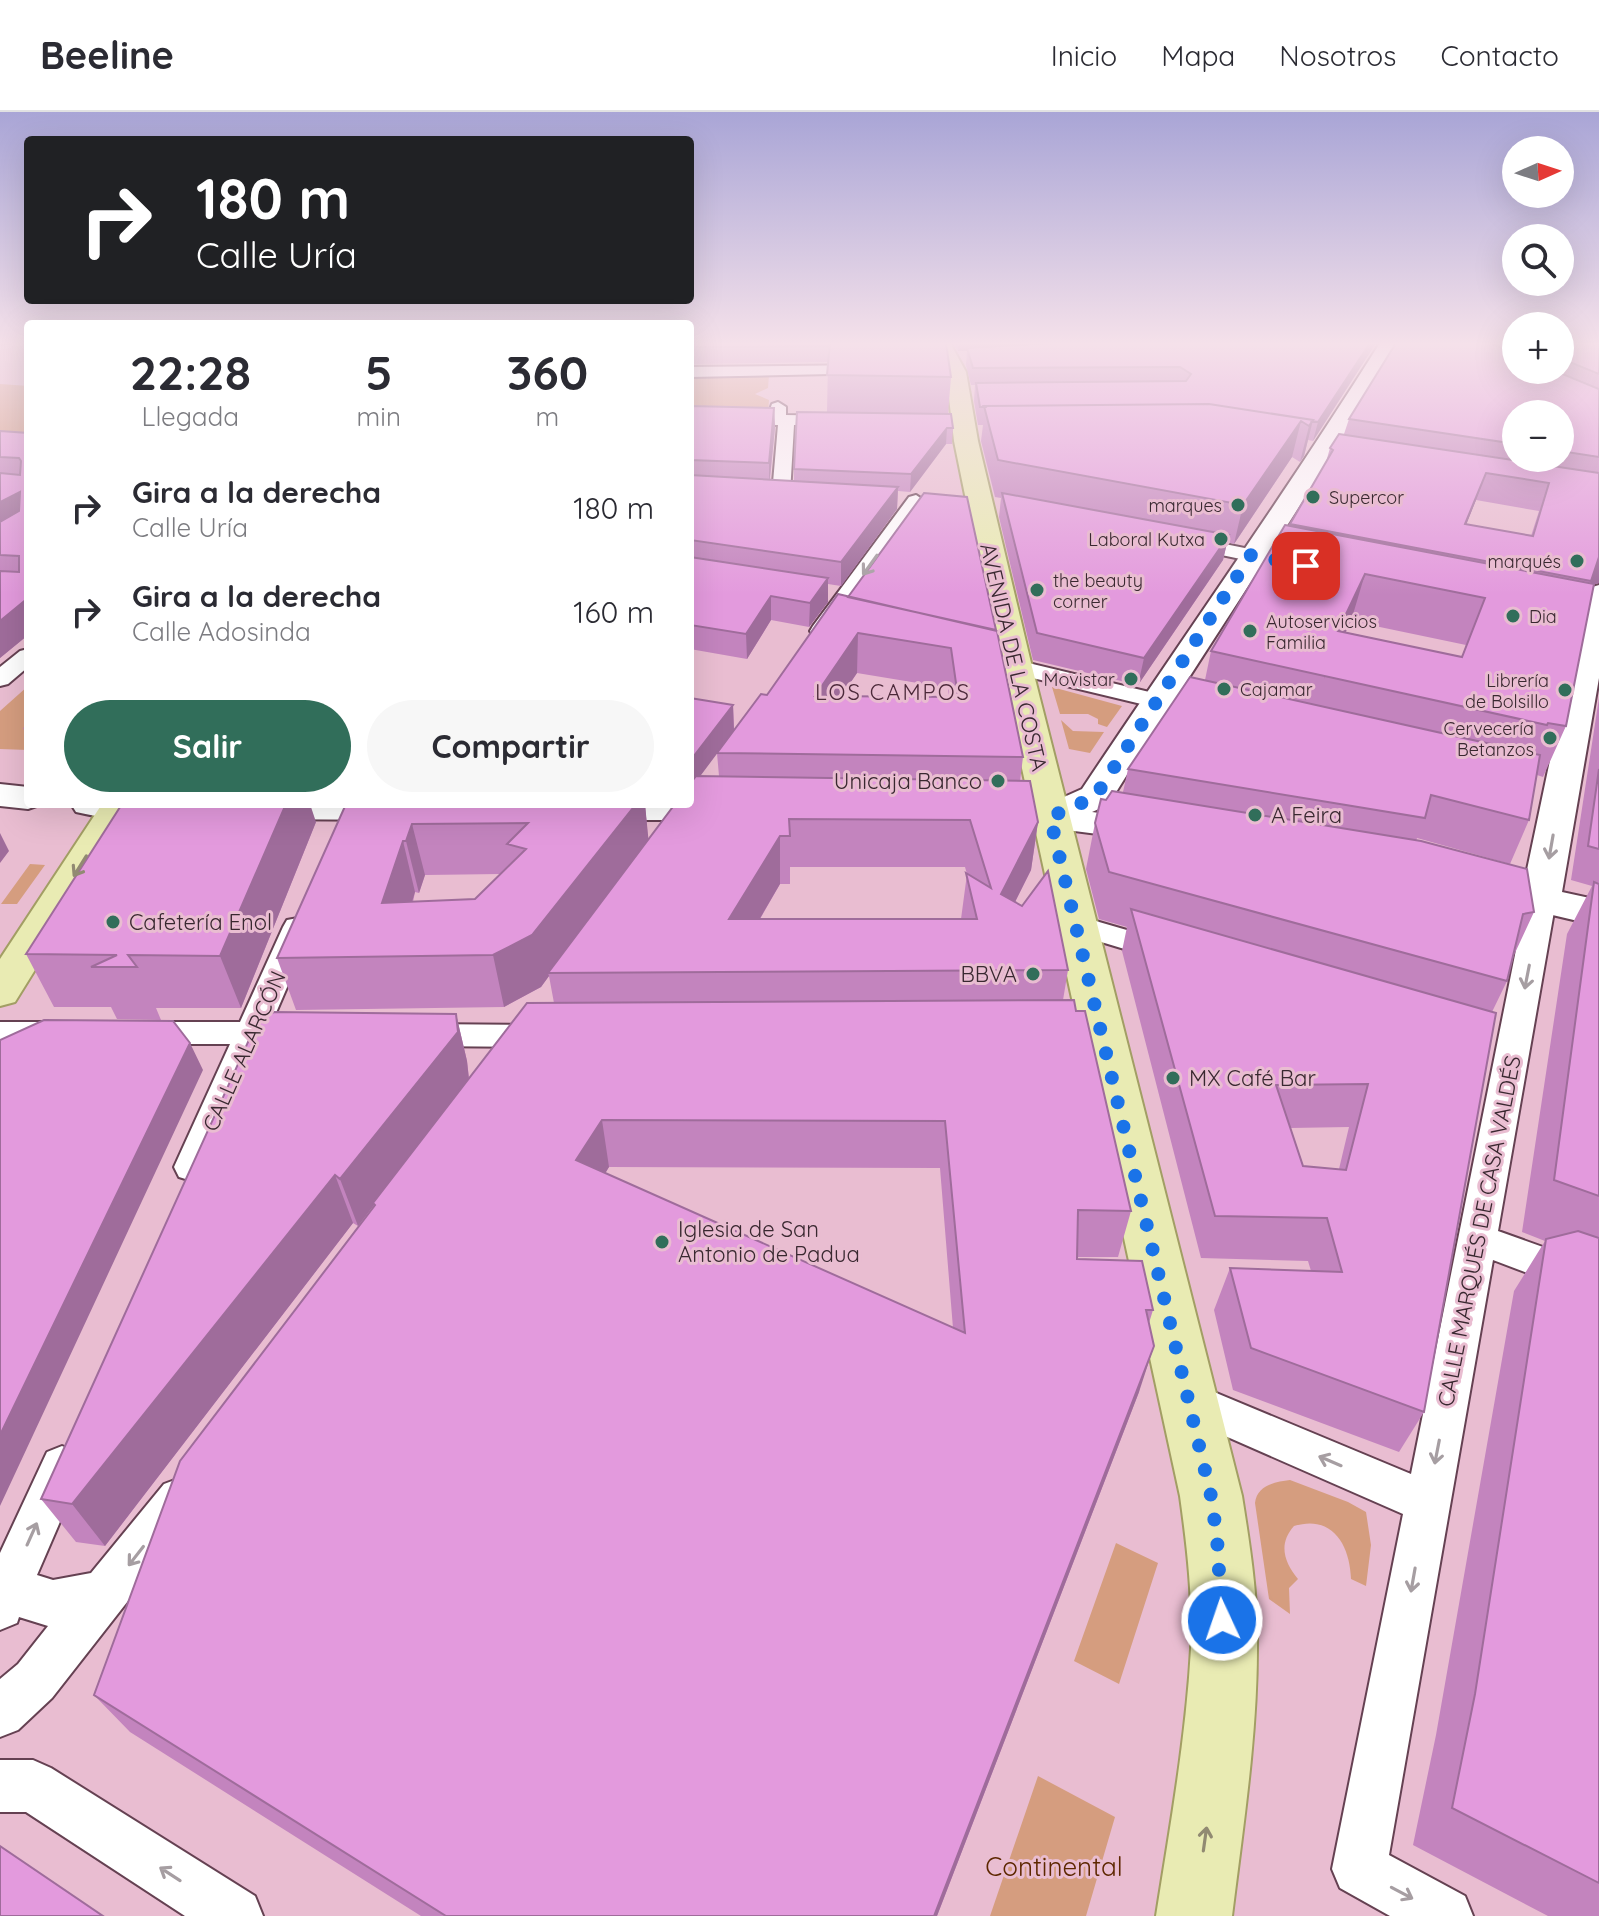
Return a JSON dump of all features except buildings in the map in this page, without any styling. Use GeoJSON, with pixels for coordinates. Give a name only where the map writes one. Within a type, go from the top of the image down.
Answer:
{"type":"FeatureCollection","features":[{"type":"Feature","properties":{"kind":"main road","name":"AVENIDA DE LA COSTA"},"geometry":{"type":"LineString","coordinates":[[964,427],[1075,924],[1084,1033],[1190,1401],[1217,1538],[1224,1647],[1211,1793],[1194,1916]]}},
{"type":"Feature","properties":{"kind":"main road"},"geometry":{"type":"LineString","coordinates":[[0,992],[107,808]]}},
{"type":"Feature","properties":{"kind":"street"},"geometry":{"type":"LineString","coordinates":[[781,494],[785,427]]}},
{"type":"Feature","properties":{"kind":"street"},"geometry":{"type":"LineString","coordinates":[[1050,817],[1095,797],[1337,427]]}},
{"type":"Feature","properties":{"kind":"street"},"geometry":{"type":"LineString","coordinates":[[810,647],[828,621],[837,595],[923,502],[886,500]]}},
{"type":"Feature","properties":{"kind":"street"},"geometry":{"type":"LineString","coordinates":[[1168,539],[1306,566]]}},
{"type":"Feature","properties":{"kind":"street","name":"CALLE MARQUÉS DE CASA VALDÉS"},"geometry":{"type":"LineString","coordinates":[[1445,1916],[1359,1869],[1478,1239],[1500,1050],[1541,900],[1546,791],[1589,704],[1589,613]]}},
{"type":"Feature","properties":{"kind":"street"},"geometry":{"type":"LineString","coordinates":[[828,621],[852,627]]}},
{"type":"Feature","properties":{"kind":"street"},"geometry":{"type":"LineString","coordinates":[[968,655],[1202,711]]}},
{"type":"Feature","properties":{"kind":"street"},"geometry":{"type":"LineString","coordinates":[[0,679],[24,659]]}},
{"type":"Feature","properties":{"kind":"street"},"geometry":{"type":"LineString","coordinates":[[0,795],[24,798]]}},
{"type":"Feature","properties":{"kind":"street"},"geometry":{"type":"LineString","coordinates":[[209,808],[348,817],[431,809]]}},
{"type":"Feature","properties":{"kind":"street"},"geometry":{"type":"LineString","coordinates":[[556,809],[769,810]]}},
{"type":"Feature","properties":{"kind":"street"},"geometry":{"type":"LineString","coordinates":[[982,813],[1050,817],[1181,835]]}},
{"type":"Feature","properties":{"kind":"street"},"geometry":{"type":"LineString","coordinates":[[1431,878],[1599,913]]}},
{"type":"Feature","properties":{"kind":"street","name":"CALLE ALARCÓN"},"geometry":{"type":"LineString","coordinates":[[176,1203],[314,893]]}},
{"type":"Feature","properties":{"kind":"street"},"geometry":{"type":"LineString","coordinates":[[1075,924],[1199,961]]}},
{"type":"Feature","properties":{"kind":"street"},"geometry":{"type":"LineString","coordinates":[[0,1033],[330,1034]]}},
{"type":"Feature","properties":{"kind":"street"},"geometry":{"type":"LineString","coordinates":[[392,1035],[572,1036]]}},
{"type":"Feature","properties":{"kind":"street"},"geometry":{"type":"LineString","coordinates":[[1478,1239],[1599,1284]]}},
{"type":"Feature","properties":{"kind":"street"},"geometry":{"type":"LineString","coordinates":[[1190,1401],[1428,1503]]}},
{"type":"Feature","properties":{"kind":"street"},"geometry":{"type":"LineString","coordinates":[[76,1433],[4,1598],[53,1604],[106,1594]]}},
{"type":"Feature","properties":{"kind":"street"},"geometry":{"type":"LineString","coordinates":[[0,1712],[35,1681],[201,1472]]}},
{"type":"Feature","properties":{"kind":"street"},"geometry":{"type":"LineString","coordinates":[[0,1786],[33,1786],[235,1916]]}},
{"type":"Feature","properties":{"kind":"green space"},"geometry":{"type":"Polygon","coordinates":[[[0,427],[24,427],[24,438],[0,437],[0,427]]]}},
{"type":"Feature","properties":{"kind":"green space"},"geometry":{"type":"Polygon","coordinates":[[[1052,687],[1122,706],[1107,727],[1098,724],[1098,719],[1088,714],[1060,714],[1052,687]]]}},
{"type":"Feature","properties":{"kind":"green space"},"geometry":{"type":"Polygon","coordinates":[[[24,690],[24,750],[0,749],[0,711],[24,690]]]}},
{"type":"Feature","properties":{"kind":"green space"},"geometry":{"type":"Polygon","coordinates":[[[1061,720],[1073,731],[1104,732],[1090,753],[1069,749],[1061,720]]]}},
{"type":"Feature","properties":{"kind":"green space"},"geometry":{"type":"Polygon","coordinates":[[[30,864],[45,865],[17,904],[1,904],[30,864]]]}},
{"type":"Feature","properties":{"kind":"green space"},"geometry":{"type":"Polygon","coordinates":[[[1290,1480],[1366,1512],[1371,1545],[1366,1586],[1351,1579],[1343,1545],[1329,1529],[1308,1523],[1294,1526],[1285,1546],[1286,1560],[1298,1579],[1289,1588],[1290,1614],[1269,1599],[1255,1503],[1263,1488],[1290,1480]]]}},
{"type":"Feature","properties":{"kind":"green space"},"geometry":{"type":"Polygon","coordinates":[[[1116,1543],[1158,1563],[1119,1684],[1074,1661],[1116,1543]]]}},
{"type":"Feature","properties":{"kind":"green space","name":"Continental"},"geometry":{"type":"Polygon","coordinates":[[[1038,1776],[1115,1817],[1086,1916],[990,1916],[1038,1776]]]}},
{"type":"Feature","properties":{"kind":"place","name":"Supercor"},"geometry":{"type":"Point","coordinates":[1313,497]}},
{"type":"Feature","properties":{"kind":"place","name":"marques"},"geometry":{"type":"Point","coordinates":[1238,505]}},
{"type":"Feature","properties":{"kind":"place","name":"Laboral Kutxa"},"geometry":{"type":"Point","coordinates":[1221,539]}},
{"type":"Feature","properties":{"kind":"place","name":"marqués"},"geometry":{"type":"Point","coordinates":[1577,561]}},
{"type":"Feature","properties":{"kind":"place","name":"the beauty corner"},"geometry":{"type":"Point","coordinates":[1037,590]}},
{"type":"Feature","properties":{"kind":"place","name":"Dia"},"geometry":{"type":"Point","coordinates":[1513,616]}},
{"type":"Feature","properties":{"kind":"place","name":"Autoservicios Familia"},"geometry":{"type":"Point","coordinates":[1250,631]}},
{"type":"Feature","properties":{"kind":"place","name":"Movistar"},"geometry":{"type":"Point","coordinates":[1131,679]}},
{"type":"Feature","properties":{"kind":"place","name":"Cajamar"},"geometry":{"type":"Point","coordinates":[1224,689]}},
{"type":"Feature","properties":{"kind":"place","name":"Librería de Bolsillo"},"geometry":{"type":"Point","coordinates":[1565,690]}},
{"type":"Feature","properties":{"kind":"place","name":"Cervecería Betanzos"},"geometry":{"type":"Point","coordinates":[1550,738]}},
{"type":"Feature","properties":{"kind":"place","name":"Unicaja Banco"},"geometry":{"type":"Point","coordinates":[998,781]}},
{"type":"Feature","properties":{"kind":"place","name":"A Feira"},"geometry":{"type":"Point","coordinates":[1255,815]}},
{"type":"Feature","properties":{"kind":"place","name":"Cafetería Enol"},"geometry":{"type":"Point","coordinates":[113,922]}},
{"type":"Feature","properties":{"kind":"place","name":"BBVA"},"geometry":{"type":"Point","coordinates":[1033,974]}},
{"type":"Feature","properties":{"kind":"place","name":"MX Café Bar"},"geometry":{"type":"Point","coordinates":[1173,1078]}},
{"type":"Feature","properties":{"kind":"place","name":"Iglesia de San Antonio de Padua"},"geometry":{"type":"Point","coordinates":[662,1242]}},
{"type":"Feature","properties":{"kind":"district","name":"LOS CAMPOS"},"geometry":{"type":"Point","coordinates":[893,692]}},
{"type":"Feature","properties":{"kind":"route"},"geometry":{"type":"LineString","coordinates":[[1222,1620],[1211,1496],[1050,817],[1095,797],[1251,555],[1306,566]]}}]}
